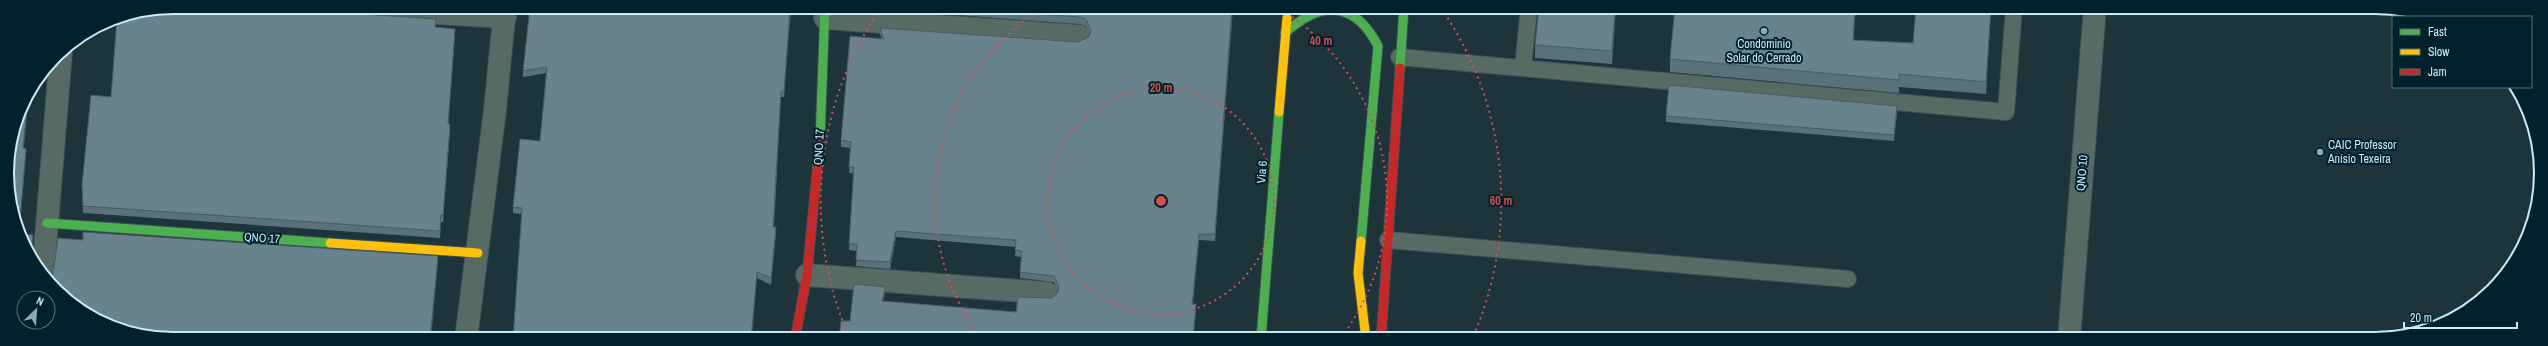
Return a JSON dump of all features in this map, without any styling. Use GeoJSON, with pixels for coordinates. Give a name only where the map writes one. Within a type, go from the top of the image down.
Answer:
{"type":"FeatureCollection","features":[{"type":"Feature","properties":{"kind":"main road","name":"QNO 17"},"geometry":{"type":"LineString","coordinates":[[796,332],[807,275],[819,159],[825,14]]}},
{"type":"Feature","properties":{"kind":"main road","name":"Via 6"},"geometry":{"type":"LineString","coordinates":[[1262,332],[1287,14]]}},
{"type":"Feature","properties":{"kind":"main road"},"geometry":{"type":"LineString","coordinates":[[1286,33],[1296,20],[1305,14]]}},
{"type":"Feature","properties":{"kind":"main road"},"geometry":{"type":"LineString","coordinates":[[1355,14],[1373,33],[1378,46],[1358,273],[1365,332]]}},
{"type":"Feature","properties":{"kind":"main road"},"geometry":{"type":"LineString","coordinates":[[1381,332],[1399,57],[1403,14]]}},
{"type":"Feature","properties":{"kind":"main road","name":"QNO 17"},"geometry":{"type":"LineString","coordinates":[[47,223],[478,253]]}},
{"type":"Feature","properties":{"kind":"street"},"geometry":{"type":"LineString","coordinates":[[467,332],[478,253],[505,14]]}},
{"type":"Feature","properties":{"kind":"street","name":"QNO 17"},"geometry":{"type":"LineString","coordinates":[[836,14],[1079,36]]}},
{"type":"Feature","properties":{"kind":"street","name":"QNO 10"},"geometry":{"type":"LineString","coordinates":[[2070,332],[2094,14]]}},
{"type":"Feature","properties":{"kind":"street"},"geometry":{"type":"LineString","coordinates":[[44,265],[60,62]]}},
{"type":"Feature","properties":{"kind":"street"},"geometry":{"type":"LineString","coordinates":[[807,275],[1046,293]]}},
{"type":"Feature","properties":{"kind":"lane"},"geometry":{"type":"LineString","coordinates":[[1523,68],[1527,14]]}},
{"type":"Feature","properties":{"kind":"lane"},"geometry":{"type":"LineString","coordinates":[[1399,57],[2006,112],[2013,14]]}},
{"type":"Feature","properties":{"kind":"lane"},"geometry":{"type":"LineString","coordinates":[[1388,240],[1848,279]]}},
{"type":"Feature","properties":{"kind":"building"},"geometry":{"type":"Polygon","coordinates":[[[163,14],[361,14],[436,19],[435,27],[455,29],[448,124],[450,124],[443,215],[441,215],[440,231],[83,206],[82,185],[91,95],[111,97],[117,24],[132,19],[163,14]]]}},
{"type":"Feature","properties":{"kind":"building"},"geometry":{"type":"Polygon","coordinates":[[[529,14],[790,14],[784,91],[781,91],[773,227],[776,227],[771,278],[757,272],[752,332],[513,332],[522,208],[513,207],[520,139],[540,141],[547,67],[523,71],[529,14]]]}},
{"type":"Feature","properties":{"kind":"building"},"geometry":{"type":"Polygon","coordinates":[[[1038,14],[1231,14],[1215,234],[1199,234],[1192,304],[1196,304],[1193,332],[840,332],[841,321],[850,321],[854,284],[885,287],[882,301],[1016,312],[1018,297],[1052,298],[1057,294],[1059,287],[1054,276],[1020,272],[1022,251],[1015,250],[1016,240],[896,231],[890,262],[856,260],[857,244],[849,244],[854,167],[849,167],[851,142],[841,140],[850,36],[884,39],[880,28],[1078,42],[1089,37],[1091,30],[1086,19],[1080,17],[1038,14]]]}},
{"type":"Feature","properties":{"kind":"building"},"geometry":{"type":"Polygon","coordinates":[[[1538,14],[1615,14],[1612,51],[1535,45],[1538,14]]]}},
{"type":"Feature","properties":{"kind":"building"},"geometry":{"type":"Polygon","coordinates":[[[1674,14],[1855,14],[1853,40],[1913,43],[1915,14],[1991,14],[1986,82],[1899,74],[1899,80],[1670,59],[1674,14]]]}},
{"type":"Feature","properties":{"kind":"building"},"geometry":{"type":"Polygon","coordinates":[[[1669,85],[1897,106],[1894,135],[1666,116],[1669,85]]]}},
{"type":"Feature","properties":{"kind":"building"},"geometry":{"type":"Polygon","coordinates":[[[27,110],[23,148],[26,149],[20,218],[15,194],[14,163],[19,132],[27,110]]]}},
{"type":"Feature","properties":{"kind":"building"},"geometry":{"type":"Polygon","coordinates":[[[83,232],[438,256],[431,332],[163,332],[132,327],[93,311],[68,293],[51,276],[53,274],[58,238],[83,240],[83,232]]]}},
{"type":"Feature","properties":{"kind":"building"},"geometry":{"type":"Polygon","coordinates":[[[26,234],[33,235],[32,247],[26,234]]]}},
{"type":"Feature","properties":{"kind":"traffic: fast"},"geometry":{"type":"LineString","coordinates":[[820,140],[825,14]]}},
{"type":"Feature","properties":{"kind":"traffic: fast"},"geometry":{"type":"LineString","coordinates":[[1285,33],[1298,22],[1314,14]]}},
{"type":"Feature","properties":{"kind":"traffic: fast"},"geometry":{"type":"LineString","coordinates":[[1350,14],[1359,20],[1369,31],[1378,46],[1361,241]]}},
{"type":"Feature","properties":{"kind":"traffic: fast"},"geometry":{"type":"LineString","coordinates":[[1400,68],[1404,14]]}},
{"type":"Feature","properties":{"kind":"traffic: fast"},"geometry":{"type":"LineString","coordinates":[[1262,332],[1279,112]]}},
{"type":"Feature","properties":{"kind":"traffic: fast"},"geometry":{"type":"LineString","coordinates":[[47,223],[330,243]]}},
{"type":"Feature","properties":{"kind":"traffic: slow"},"geometry":{"type":"LineString","coordinates":[[1279,112],[1287,18]]}},
{"type":"Feature","properties":{"kind":"traffic: slow"},"geometry":{"type":"LineString","coordinates":[[1361,241],[1358,273],[1365,332]]}},
{"type":"Feature","properties":{"kind":"traffic: slow"},"geometry":{"type":"LineString","coordinates":[[330,243],[478,253]]}},
{"type":"Feature","properties":{"kind":"traffic: jam"},"geometry":{"type":"LineString","coordinates":[[1381,332],[1400,68]]}},
{"type":"Feature","properties":{"kind":"traffic: jam"},"geometry":{"type":"LineString","coordinates":[[796,332],[807,275],[820,140]]}},
{"type":"Feature","properties":{"kind":"place","name":"Condominio Solar do Cerrado"},"geometry":{"type":"Point","coordinates":[1764,31]}},
{"type":"Feature","properties":{"kind":"place","name":"CAIC Professor Anísio Texeira"},"geometry":{"type":"Point","coordinates":[2320,152]}}]}
